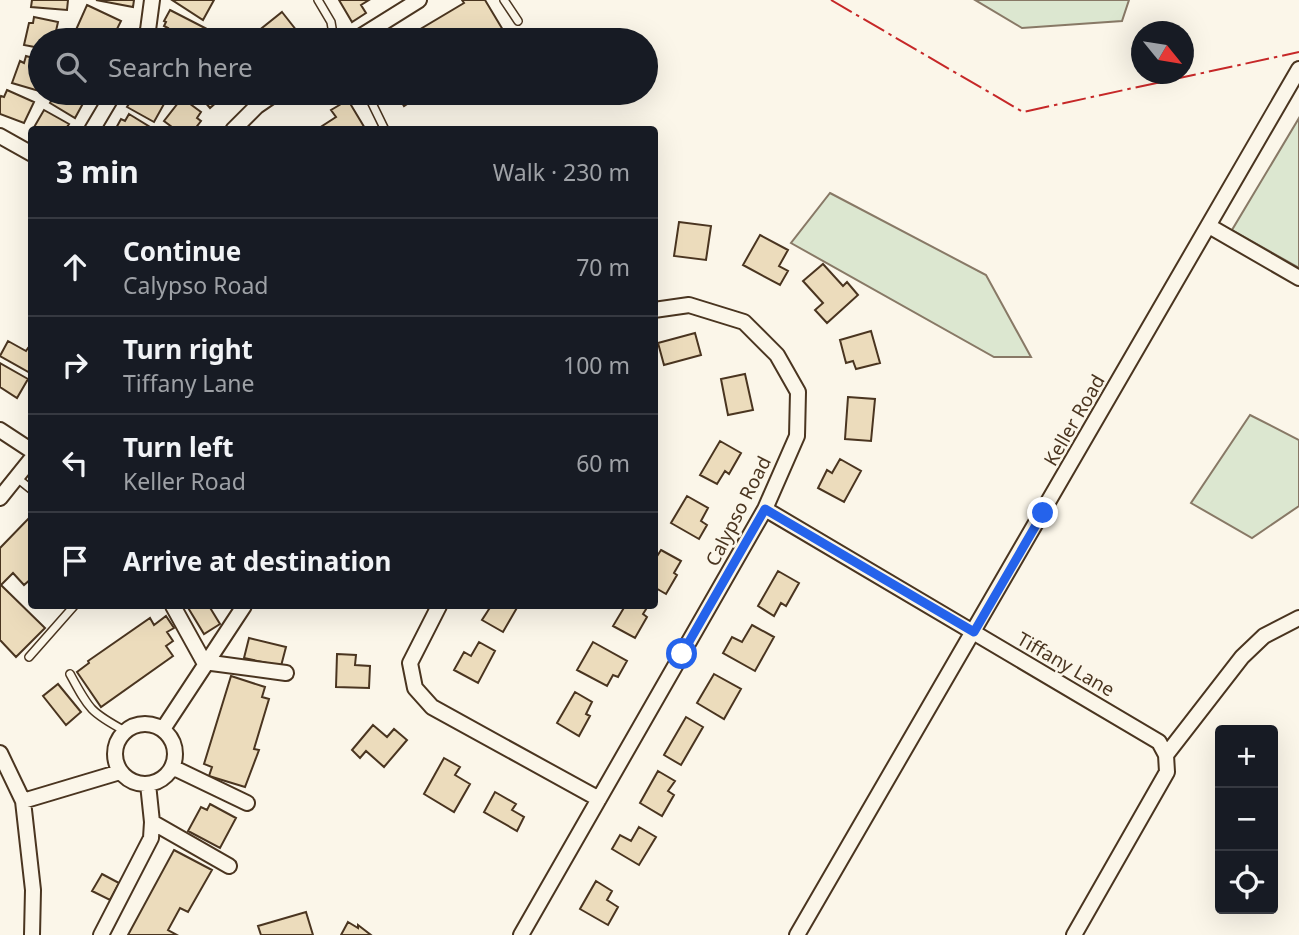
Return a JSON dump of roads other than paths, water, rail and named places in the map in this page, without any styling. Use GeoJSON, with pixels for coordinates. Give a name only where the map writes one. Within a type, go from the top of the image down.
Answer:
{"type":"FeatureCollection","features":[{"type":"Feature","properties":{"kind":"street"},"geometry":{"type":"LineString","coordinates":[[148,28],[152,0]]}},
{"type":"Feature","properties":{"kind":"street"},"geometry":{"type":"LineString","coordinates":[[374,28],[419,0]]}},
{"type":"Feature","properties":{"kind":"street","name":"Keller Road"},"geometry":{"type":"LineString","coordinates":[[797,935],[1299,69]]}},
{"type":"Feature","properties":{"kind":"street"},"geometry":{"type":"LineString","coordinates":[[94,126],[107,105]]}},
{"type":"Feature","properties":{"kind":"street"},"geometry":{"type":"LineString","coordinates":[[237,126],[258,105]]}},
{"type":"Feature","properties":{"kind":"street"},"geometry":{"type":"LineString","coordinates":[[0,136],[28,152]]}},
{"type":"Feature","properties":{"kind":"street"},"geometry":{"type":"LineString","coordinates":[[1209,226],[1299,278]]}},
{"type":"Feature","properties":{"kind":"street","name":"Calypso Road"},"geometry":{"type":"LineString","coordinates":[[521,935],[765,509],[797,436],[798,392],[777,355],[744,322],[689,305],[658,309]]}},
{"type":"Feature","properties":{"kind":"street"},"geometry":{"type":"LineString","coordinates":[[0,430],[28,448]]}},
{"type":"Feature","properties":{"kind":"street"},"geometry":{"type":"LineString","coordinates":[[0,498],[28,463]]}},
{"type":"Feature","properties":{"kind":"street","name":"Tiffany Lane"},"geometry":{"type":"LineString","coordinates":[[765,509],[1148,734],[1159,742],[1166,755]]}},
{"type":"Feature","properties":{"kind":"street"},"geometry":{"type":"LineString","coordinates":[[175,609],[206,663]]}},
{"type":"Feature","properties":{"kind":"street"},"geometry":{"type":"LineString","coordinates":[[163,729],[242,609]]}},
{"type":"Feature","properties":{"kind":"street"},"geometry":{"type":"LineString","coordinates":[[437,609],[410,663],[415,688],[432,707],[598,799]]}},
{"type":"Feature","properties":{"kind":"street"},"geometry":{"type":"LineString","coordinates":[[1074,935],[1167,772],[1166,755],[1242,657],[1264,636],[1299,618]]}},
{"type":"Feature","properties":{"kind":"street"},"geometry":{"type":"LineString","coordinates":[[206,663],[286,673]]}},
{"type":"Feature","properties":{"kind":"street"},"geometry":{"type":"LineString","coordinates":[[140,724],[163,729],[174,746],[175,756],[172,767],[162,779],[148,784],[135,783],[120,772],[114,755],[119,738],[125,731],[140,724]]}},
{"type":"Feature","properties":{"kind":"street"},"geometry":{"type":"LineString","coordinates":[[0,753],[23,801],[33,890],[32,935]]}},
{"type":"Feature","properties":{"kind":"street"},"geometry":{"type":"LineString","coordinates":[[172,767],[247,803]]}},
{"type":"Feature","properties":{"kind":"street"},"geometry":{"type":"LineString","coordinates":[[23,801],[120,772]]}},
{"type":"Feature","properties":{"kind":"street"},"geometry":{"type":"LineString","coordinates":[[101,935],[151,838],[148,784]]}},
{"type":"Feature","properties":{"kind":"street"},"geometry":{"type":"LineString","coordinates":[[152,822],[229,866]]}},
{"type":"Feature","properties":{"kind":"lane"},"geometry":{"type":"LineString","coordinates":[[318,0],[331,22],[331,28]]}},
{"type":"Feature","properties":{"kind":"lane"},"geometry":{"type":"LineString","coordinates":[[504,0],[518,21]]}},
{"type":"Feature","properties":{"kind":"lane"},"geometry":{"type":"LineString","coordinates":[[373,105],[383,126]]}},
{"type":"Feature","properties":{"kind":"lane"},"geometry":{"type":"LineString","coordinates":[[17,478],[28,486]]}},
{"type":"Feature","properties":{"kind":"lane"},"geometry":{"type":"LineString","coordinates":[[29,657],[71,609]]}},
{"type":"Feature","properties":{"kind":"lane"},"geometry":{"type":"LineString","coordinates":[[71,674],[87,705],[99,716],[125,731]]}}]}
